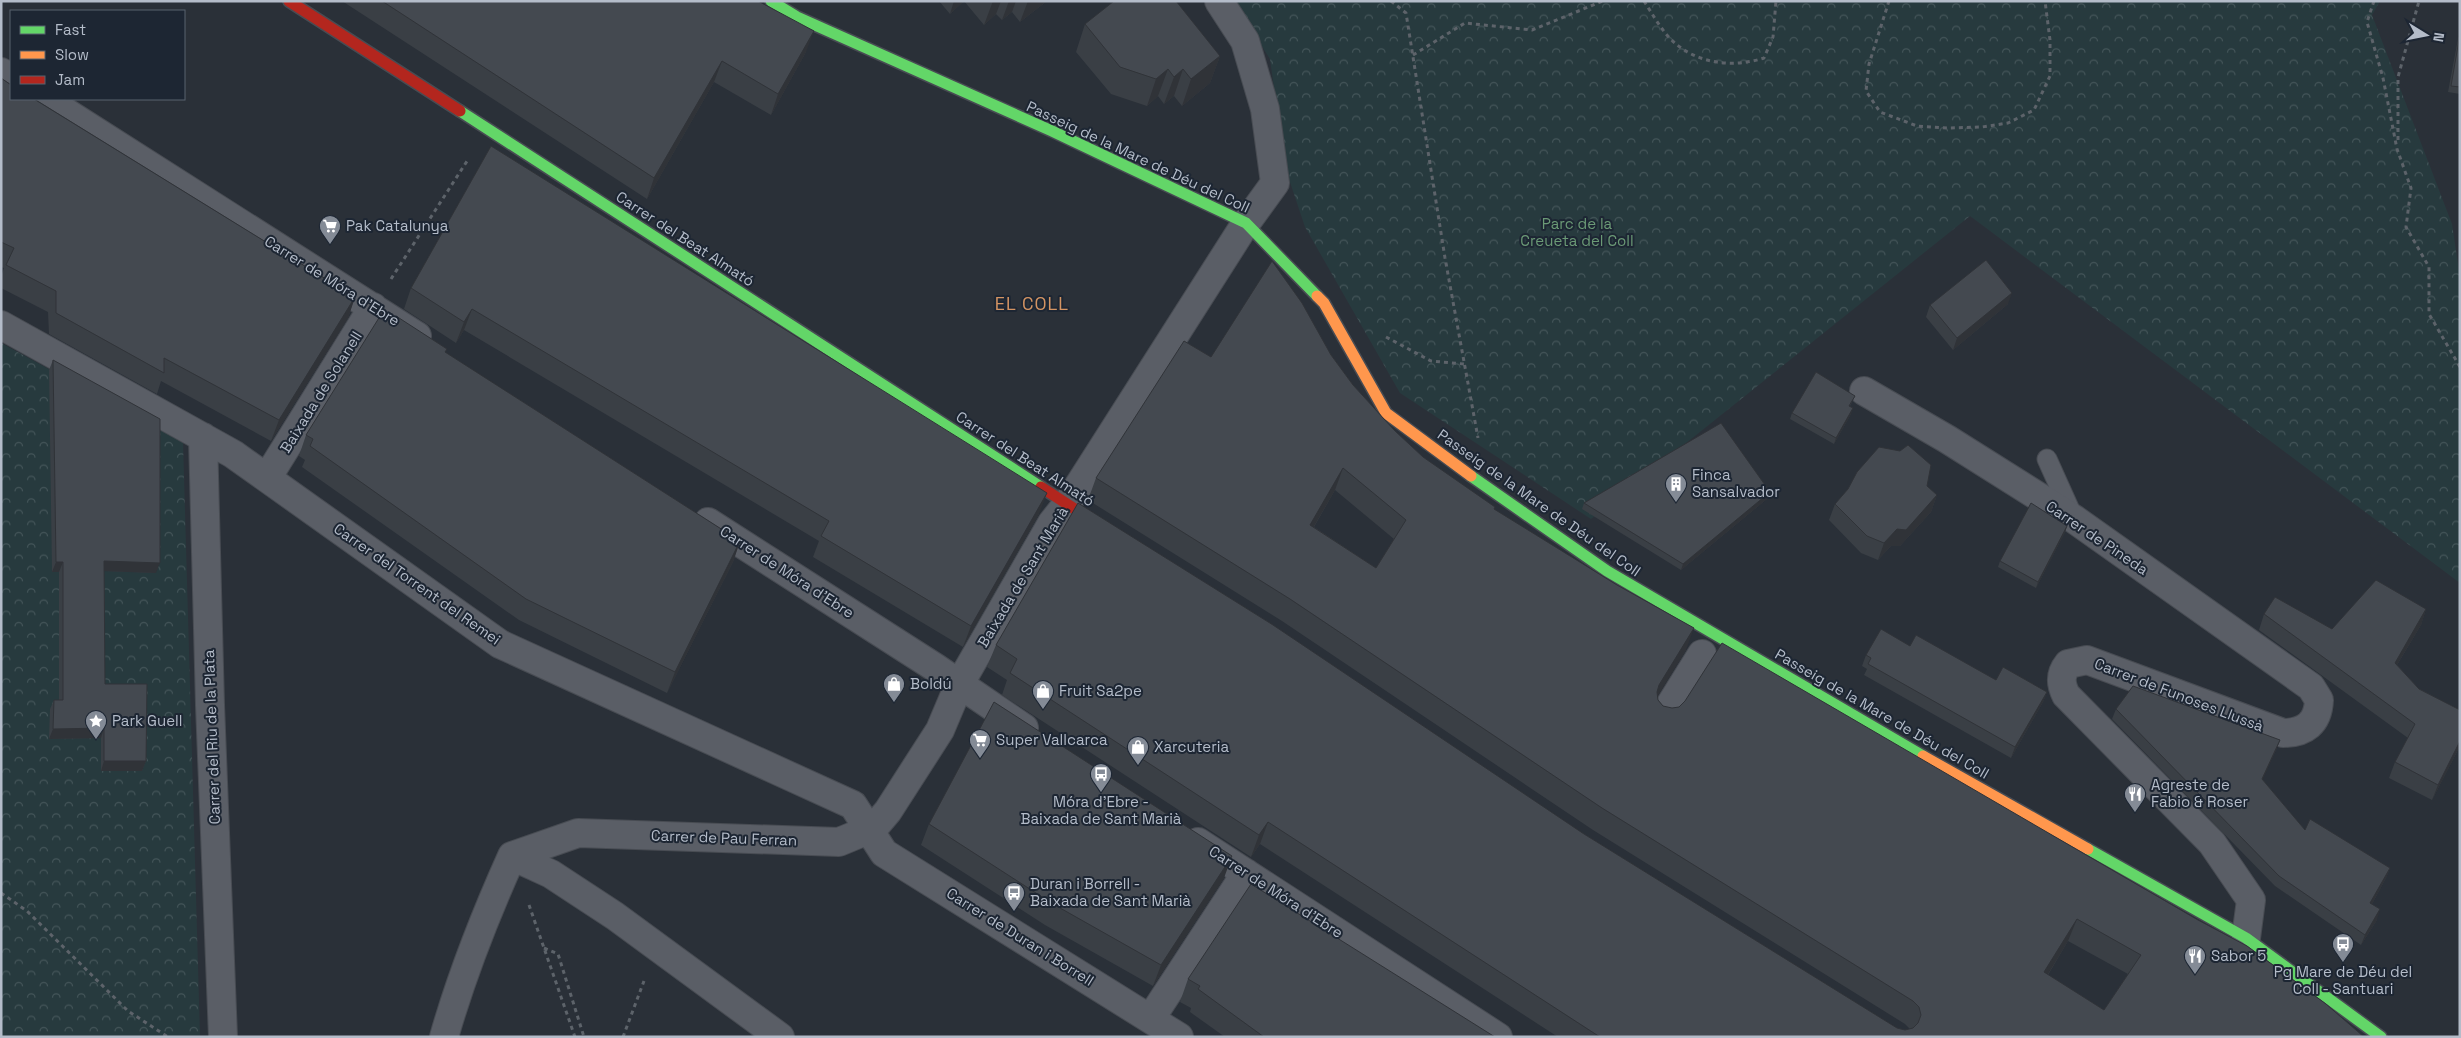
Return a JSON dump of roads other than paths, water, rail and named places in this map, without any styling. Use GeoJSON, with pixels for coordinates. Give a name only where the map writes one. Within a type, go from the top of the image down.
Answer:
{"type":"FeatureCollection","features":[{"type":"Feature","properties":{"kind":"street","name":"Carrer del Beat Almató"},"geometry":{"type":"LineString","coordinates":[[289,1],[1116,536]]}},
{"type":"Feature","properties":{"kind":"street","name":"Passeig de la Mare de Déu del Coll"},"geometry":{"type":"LineString","coordinates":[[771,1],[796,16],[1052,131],[1246,223],[1324,303],[1386,413],[1493,493],[1607,571],[1836,707],[2246,938],[2291,968],[2381,1037]]}},
{"type":"Feature","properties":{"kind":"street","name":"Baixada de Sant Marià"},"geometry":{"type":"LineString","coordinates":[[868,830],[877,824],[888,811],[940,730],[959,685],[1052,523],[1067,504],[1246,223],[1275,183],[1265,109],[1245,41],[1219,1]]}},
{"type":"Feature","properties":{"kind":"street","name":"Carrer de Móra d'Ebre"},"geometry":{"type":"LineString","coordinates":[[47,100],[440,350]]}},
{"type":"Feature","properties":{"kind":"street","name":"Baixada de Solanell"},"geometry":{"type":"LineString","coordinates":[[267,478],[373,307]]}},
{"type":"Feature","properties":{"kind":"street","name":"Carrer del Torrent del Remei"},"geometry":{"type":"LineString","coordinates":[[1,325],[234,454],[500,644],[853,805],[859,812],[868,830]]}},
{"type":"Feature","properties":{"kind":"street","name":"Carrer de Pineda"},"geometry":{"type":"LineString","coordinates":[[1864,391],[1947,439],[2074,520],[2311,687],[2319,700]]}},
{"type":"Feature","properties":{"kind":"street","name":"Carrer del Riu de la Plata"},"geometry":{"type":"LineString","coordinates":[[203,437],[210,705],[223,1037]]}},
{"type":"Feature","properties":{"kind":"street","name":"Carrer de Móra d'Ebre"},"geometry":{"type":"LineString","coordinates":[[684,506],[936,668],[1041,740]]}},
{"type":"Feature","properties":{"kind":"street"},"geometry":{"type":"LineString","coordinates":[[1664,715],[1702,654]]}},
{"type":"Feature","properties":{"kind":"street","name":"Carrer de Funoses Llussà"},"geometry":{"type":"LineString","coordinates":[[2246,938],[2251,900],[2212,843],[2066,695],[2062,686],[2063,670],[2068,664],[2087,660],[2283,733],[2303,731],[2310,726],[2318,710],[2319,700]]}},
{"type":"Feature","properties":{"kind":"street","name":"Carrer de Pau Ferran"},"geometry":{"type":"LineString","coordinates":[[512,856],[578,833],[839,842],[868,830]]}},
{"type":"Feature","properties":{"kind":"street","name":"Carrer de Duran i Borrell"},"geometry":{"type":"LineString","coordinates":[[868,830],[884,853],[1179,1037]]}},
{"type":"Feature","properties":{"kind":"street","name":"Carrer de Móra d'Ebre"},"geometry":{"type":"LineString","coordinates":[[1180,830],[1498,1037]]}},
{"type":"Feature","properties":{"kind":"street"},"geometry":{"type":"LineString","coordinates":[[444,1037],[458,989],[481,926],[512,856],[551,874],[615,916],[780,1037]]}},
{"type":"Feature","properties":{"kind":"street"},"geometry":{"type":"LineString","coordinates":[[1151,1018],[1246,873]]}},
{"type":"Feature","properties":{"kind":"lane"},"geometry":{"type":"LineString","coordinates":[[2047,459],[2074,520]]}},
{"type":"Feature","properties":{"kind":"place","name":"Pak Catalunya"},"geometry":{"type":"Point","coordinates":[330,245]}},
{"type":"Feature","properties":{"kind":"place","name":"Finca Sansalvador"},"geometry":{"type":"Point","coordinates":[1676,503]}},
{"type":"Feature","properties":{"kind":"place","name":"Boldú"},"geometry":{"type":"Point","coordinates":[894,703]}},
{"type":"Feature","properties":{"kind":"place","name":"Fruit Sa2pe"},"geometry":{"type":"Point","coordinates":[1043,710]}},
{"type":"Feature","properties":{"kind":"place","name":"Park Guell"},"geometry":{"type":"Point","coordinates":[96,740]}},
{"type":"Feature","properties":{"kind":"place","name":"Super Vallcarca"},"geometry":{"type":"Point","coordinates":[980,759]}},
{"type":"Feature","properties":{"kind":"place","name":"Xarcuteria"},"geometry":{"type":"Point","coordinates":[1138,766]}},
{"type":"Feature","properties":{"kind":"place","name":"Móra d'Ebre - Baixada de Sant Marià"},"geometry":{"type":"Point","coordinates":[1101,793]}},
{"type":"Feature","properties":{"kind":"place","name":"Agreste de Fabio & Roser"},"geometry":{"type":"Point","coordinates":[2135,813]}},
{"type":"Feature","properties":{"kind":"place","name":"Duran i Borrell - Baixada de Sant Marià"},"geometry":{"type":"Point","coordinates":[1014,912]}},
{"type":"Feature","properties":{"kind":"place","name":"Pg Mare de Déu del Coll - Santuari"},"geometry":{"type":"Point","coordinates":[2343,963]}},
{"type":"Feature","properties":{"kind":"place","name":"Sabor 5"},"geometry":{"type":"Point","coordinates":[2195,975]}},
{"type":"Feature","properties":{"kind":"district","name":"EL COLL"},"geometry":{"type":"Point","coordinates":[1032,304]}},
{"type":"Feature","properties":{"kind":"park label","name":"Parc de la Creueta del Coll"},"geometry":{"type":"Point","coordinates":[1577,232]}}]}
